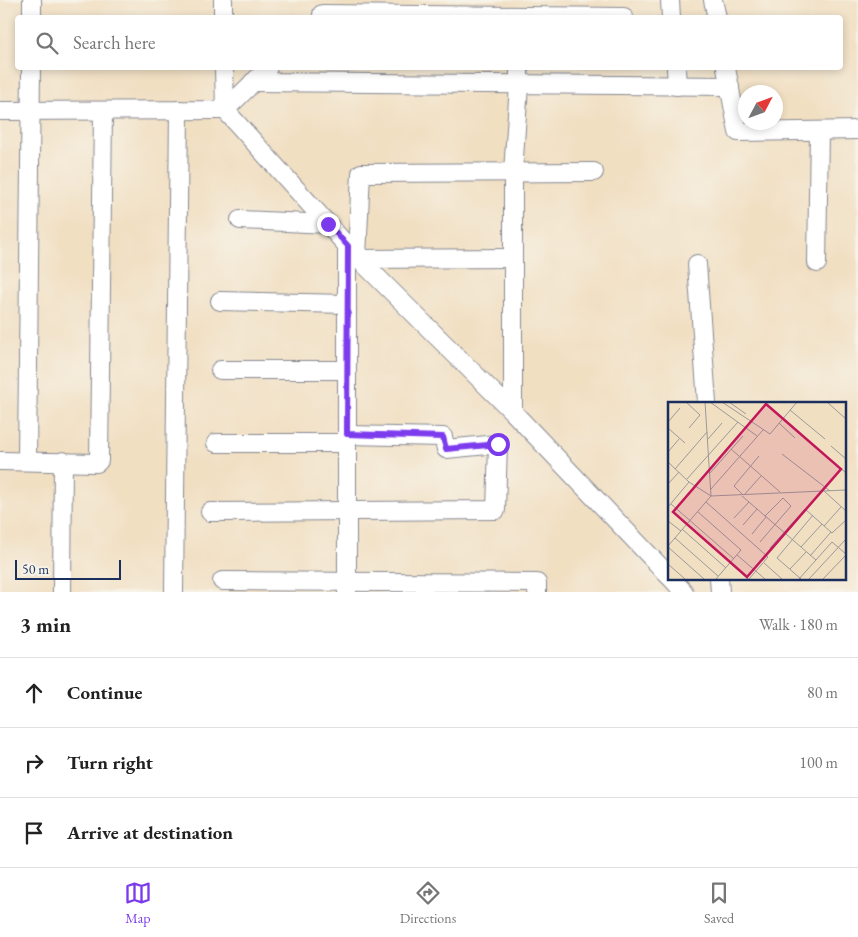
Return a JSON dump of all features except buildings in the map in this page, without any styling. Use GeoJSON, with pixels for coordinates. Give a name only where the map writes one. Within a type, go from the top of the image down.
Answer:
{"type":"FeatureCollection","features":[{"type":"Feature","properties":{"kind":"street"},"geometry":{"type":"LineString","coordinates":[[32,0],[32,15]]}},
{"type":"Feature","properties":{"kind":"street"},"geometry":{"type":"LineString","coordinates":[[223,0],[223,15]]}},
{"type":"Feature","properties":{"kind":"street"},"geometry":{"type":"LineString","coordinates":[[321,15],[336,0]]}},
{"type":"Feature","properties":{"kind":"street"},"geometry":{"type":"LineString","coordinates":[[670,0],[671,15]]}},
{"type":"Feature","properties":{"kind":"street"},"geometry":{"type":"LineString","coordinates":[[714,0],[716,15]]}},
{"type":"Feature","properties":{"kind":"street"},"geometry":{"type":"LineString","coordinates":[[27,461],[30,70]]}},
{"type":"Feature","properties":{"kind":"street"},"geometry":{"type":"LineString","coordinates":[[224,70],[225,110],[355,254],[513,412],[668,575]]}},
{"type":"Feature","properties":{"kind":"street"},"geometry":{"type":"LineString","coordinates":[[0,111],[225,110],[266,70]]}},
{"type":"Feature","properties":{"kind":"street"},"geometry":{"type":"LineString","coordinates":[[676,70],[677,86]]}},
{"type":"Feature","properties":{"kind":"street"},"geometry":{"type":"LineString","coordinates":[[726,70],[738,132],[858,130]]}},
{"type":"Feature","properties":{"kind":"street"},"geometry":{"type":"LineString","coordinates":[[253,82],[519,76],[677,86],[730,86]]}},
{"type":"Feature","properties":{"kind":"street"},"geometry":{"type":"LineString","coordinates":[[513,412],[513,172],[519,76]]}},
{"type":"Feature","properties":{"kind":"street"},"geometry":{"type":"LineString","coordinates":[[174,592],[179,110]]}},
{"type":"Feature","properties":{"kind":"street"},"geometry":{"type":"LineString","coordinates":[[0,460],[97,463],[99,461],[103,111]]}},
{"type":"Feature","properties":{"kind":"street"},"geometry":{"type":"LineString","coordinates":[[817,263],[820,131]]}},
{"type":"Feature","properties":{"kind":"street"},"geometry":{"type":"LineString","coordinates":[[347,587],[347,304],[355,254],[361,173],[594,172]]}},
{"type":"Feature","properties":{"kind":"street"},"geometry":{"type":"LineString","coordinates":[[240,220],[328,224]]}},
{"type":"Feature","properties":{"kind":"street"},"geometry":{"type":"LineString","coordinates":[[355,254],[513,258]]}},
{"type":"Feature","properties":{"kind":"street"},"geometry":{"type":"LineString","coordinates":[[697,264],[707,402]]}},
{"type":"Feature","properties":{"kind":"street"},"geometry":{"type":"LineString","coordinates":[[220,301],[347,304]]}},
{"type":"Feature","properties":{"kind":"street"},"geometry":{"type":"LineString","coordinates":[[220,370],[347,370]]}},
{"type":"Feature","properties":{"kind":"street"},"geometry":{"type":"LineString","coordinates":[[210,512],[496,510],[498,444],[446,449],[443,437],[216,443]]}},
{"type":"Feature","properties":{"kind":"street"},"geometry":{"type":"LineString","coordinates":[[62,592],[63,461]]}},
{"type":"Feature","properties":{"kind":"street"},"geometry":{"type":"LineString","coordinates":[[673,580],[684,592]]}},
{"type":"Feature","properties":{"kind":"street"},"geometry":{"type":"LineString","coordinates":[[222,581],[347,587],[537,583],[537,592]]}},
{"type":"Feature","properties":{"kind":"route"},"geometry":{"type":"LineString","coordinates":[[328,224],[348,246],[347,434],[443,437],[446,449],[498,444]]}}]}
